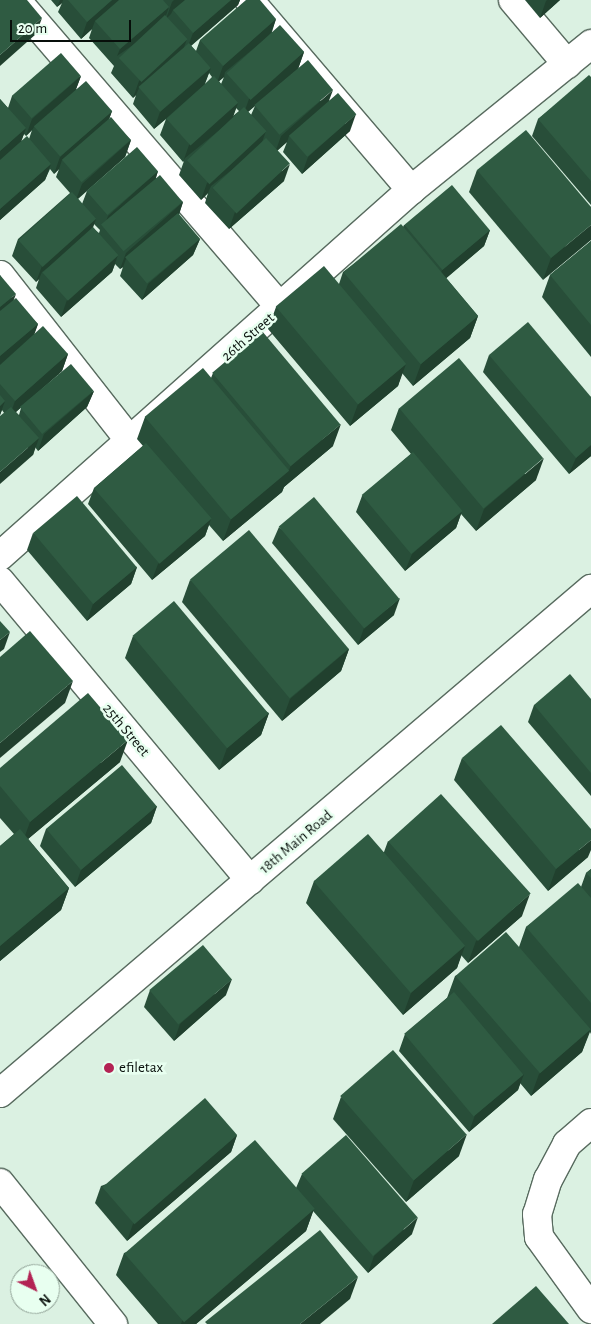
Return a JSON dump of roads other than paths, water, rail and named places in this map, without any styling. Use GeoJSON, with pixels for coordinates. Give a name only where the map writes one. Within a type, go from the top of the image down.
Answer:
{"type":"FeatureCollection","features":[{"type":"Feature","properties":{"kind":"street"},"geometry":{"type":"LineString","coordinates":[[16,0],[282,308]]}},
{"type":"Feature","properties":{"kind":"street"},"geometry":{"type":"LineString","coordinates":[[249,0],[411,190]]}},
{"type":"Feature","properties":{"kind":"street"},"geometry":{"type":"LineString","coordinates":[[512,0],[567,64]]}},
{"type":"Feature","properties":{"kind":"street","name":"26th Street"},"geometry":{"type":"LineString","coordinates":[[0,556],[282,308],[411,190],[591,44]]}},
{"type":"Feature","properties":{"kind":"street"},"geometry":{"type":"LineString","coordinates":[[0,275],[130,441]]}},
{"type":"Feature","properties":{"kind":"street","name":"25th Street"},"geometry":{"type":"LineString","coordinates":[[0,581],[250,880]]}},
{"type":"Feature","properties":{"kind":"street","name":"18th Main Road"},"geometry":{"type":"LineString","coordinates":[[0,1093],[591,590]]}},
{"type":"Feature","properties":{"kind":"street"},"geometry":{"type":"LineString","coordinates":[[591,1123],[567,1144],[548,1179],[537,1214],[539,1237],[591,1309]]}},
{"type":"Feature","properties":{"kind":"street"},"geometry":{"type":"LineString","coordinates":[[0,1183],[113,1324]]}},
{"type":"Feature","properties":{"kind":"place","name":"efiletax"},"geometry":{"type":"Point","coordinates":[109,1068]}}]}
